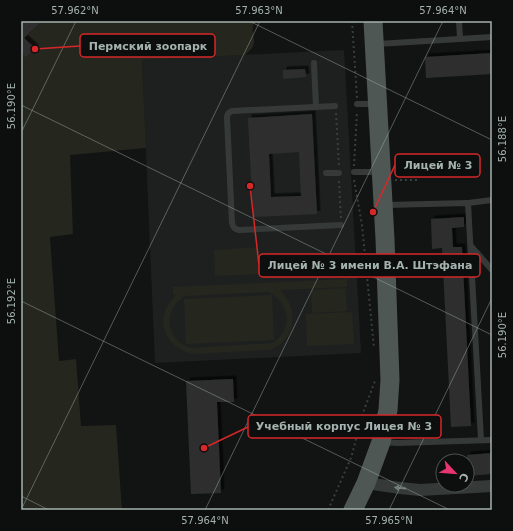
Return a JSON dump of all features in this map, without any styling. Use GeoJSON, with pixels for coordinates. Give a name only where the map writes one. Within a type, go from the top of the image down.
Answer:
{"type":"FeatureCollection","features":[{"type":"Feature","properties":{"kind":"main road"},"geometry":{"type":"LineString","coordinates":[[353,510],[366,483],[381,442],[388,410],[390,380],[382,205],[385,176],[377,104],[373,21]]}},
{"type":"Feature","properties":{"kind":"street"},"geometry":{"type":"LineString","coordinates":[[366,483],[420,490],[492,486]]}},
{"type":"Feature","properties":{"kind":"lane"},"geometry":{"type":"LineString","coordinates":[[459,21],[460,38]]}},
{"type":"Feature","properties":{"kind":"lane"},"geometry":{"type":"LineString","coordinates":[[374,44],[492,36]]}},
{"type":"Feature","properties":{"kind":"lane"},"geometry":{"type":"LineString","coordinates":[[314,63],[316,107]]}},
{"type":"Feature","properties":{"kind":"lane"},"geometry":{"type":"LineString","coordinates":[[357,104],[377,104]]}},
{"type":"Feature","properties":{"kind":"lane"},"geometry":{"type":"LineString","coordinates":[[335,106],[232,111],[227,114],[233,227],[235,230],[239,230],[342,225]]}},
{"type":"Feature","properties":{"kind":"lane"},"geometry":{"type":"LineString","coordinates":[[354,172],[385,176]]}},
{"type":"Feature","properties":{"kind":"lane"},"geometry":{"type":"LineString","coordinates":[[326,173],[339,173]]}},
{"type":"Feature","properties":{"kind":"lane"},"geometry":{"type":"LineString","coordinates":[[382,205],[468,203],[492,200]]}},
{"type":"Feature","properties":{"kind":"lane"},"geometry":{"type":"LineString","coordinates":[[468,203],[482,440]]}},
{"type":"Feature","properties":{"kind":"lane"},"geometry":{"type":"LineString","coordinates":[[470,246],[492,270]]}},
{"type":"Feature","properties":{"kind":"lane"},"geometry":{"type":"LineString","coordinates":[[381,442],[397,444],[492,440]]}},
{"type":"Feature","properties":{"kind":"path"},"geometry":{"type":"LineString","coordinates":[[352,21],[357,104],[354,181],[362,225],[374,348]]}},
{"type":"Feature","properties":{"kind":"path"},"geometry":{"type":"LineString","coordinates":[[385,176],[418,180]]}},
{"type":"Feature","properties":{"kind":"path"},"geometry":{"type":"LineString","coordinates":[[328,510],[351,458],[375,375]]}},
{"type":"Feature","properties":{"kind":"shaded area"},"geometry":{"type":"Polygon","coordinates":[[[21,21],[254,21],[254,43],[245,55],[142,60],[146,148],[70,155],[73,234],[50,237],[59,361],[76,359],[81,426],[116,425],[122,510],[21,510],[21,21]]]}},
{"type":"Feature","properties":{"kind":"shaded area"},"geometry":{"type":"Polygon","coordinates":[[[344,50],[361,353],[155,363],[142,60],[344,50]]]}},
{"type":"Feature","properties":{"kind":"shaded area"},"geometry":{"type":"Polygon","coordinates":[[[258,247],[260,274],[215,276],[214,250],[258,247]]]}},
{"type":"Feature","properties":{"kind":"shaded area"},"geometry":{"type":"Polygon","coordinates":[[[347,279],[347,287],[280,290],[289,302],[292,322],[291,329],[285,340],[273,349],[192,354],[174,345],[164,330],[163,321],[165,312],[169,303],[176,295],[173,295],[173,287],[347,279]],[[268,292],[185,296],[173,309],[170,317],[172,332],[176,339],[183,345],[192,348],[272,343],[279,338],[284,331],[286,324],[285,310],[275,297],[268,292]]]}},
{"type":"Feature","properties":{"kind":"shaded area"},"geometry":{"type":"Polygon","coordinates":[[[345,288],[347,311],[312,313],[311,290],[345,288]]]}},
{"type":"Feature","properties":{"kind":"shaded area"},"geometry":{"type":"Polygon","coordinates":[[[272,295],[274,340],[186,344],[184,299],[272,295]]]}},
{"type":"Feature","properties":{"kind":"shaded area"},"geometry":{"type":"Polygon","coordinates":[[[352,312],[354,344],[307,346],[306,314],[352,312]]]}},
{"type":"Feature","properties":{"kind":"building"},"geometry":{"type":"Polygon","coordinates":[[[21,21],[42,21],[24,38],[35,48],[26,57],[21,52],[21,21]]]}},
{"type":"Feature","properties":{"kind":"building"},"geometry":{"type":"Polygon","coordinates":[[[492,53],[492,74],[426,78],[425,57],[492,53]]]}},
{"type":"Feature","properties":{"kind":"building"},"geometry":{"type":"Polygon","coordinates":[[[305,69],[306,77],[283,79],[283,70],[305,69]]]}},
{"type":"Feature","properties":{"kind":"building"},"geometry":{"type":"Polygon","coordinates":[[[312,114],[317,214],[253,217],[248,118],[312,114]],[[299,152],[269,154],[271,197],[301,196],[299,152]]]}},
{"type":"Feature","properties":{"kind":"building"},"geometry":{"type":"Polygon","coordinates":[[[464,217],[464,227],[452,228],[453,247],[462,247],[471,426],[451,427],[442,248],[432,249],[431,219],[464,217]]]}},
{"type":"Feature","properties":{"kind":"building"},"geometry":{"type":"Polygon","coordinates":[[[233,379],[234,402],[217,402],[221,493],[191,494],[186,381],[233,379]]]}},
{"type":"Feature","properties":{"kind":"building"},"geometry":{"type":"Polygon","coordinates":[[[492,453],[492,474],[475,475],[475,454],[492,453]]]}},
{"type":"Feature","properties":{"kind":"place","name":"Пермский зоопарк"},"geometry":{"type":"Point","coordinates":[35,49]}},
{"type":"Feature","properties":{"kind":"place","name":"Лицей № 3 имени В.А. Штэфана"},"geometry":{"type":"Point","coordinates":[250,186]}},
{"type":"Feature","properties":{"kind":"place","name":"Лицей № 3"},"geometry":{"type":"Point","coordinates":[373,212]}},
{"type":"Feature","properties":{"kind":"place","name":"Учебный корпус Лицея № 3"},"geometry":{"type":"Point","coordinates":[204,448]}}]}
